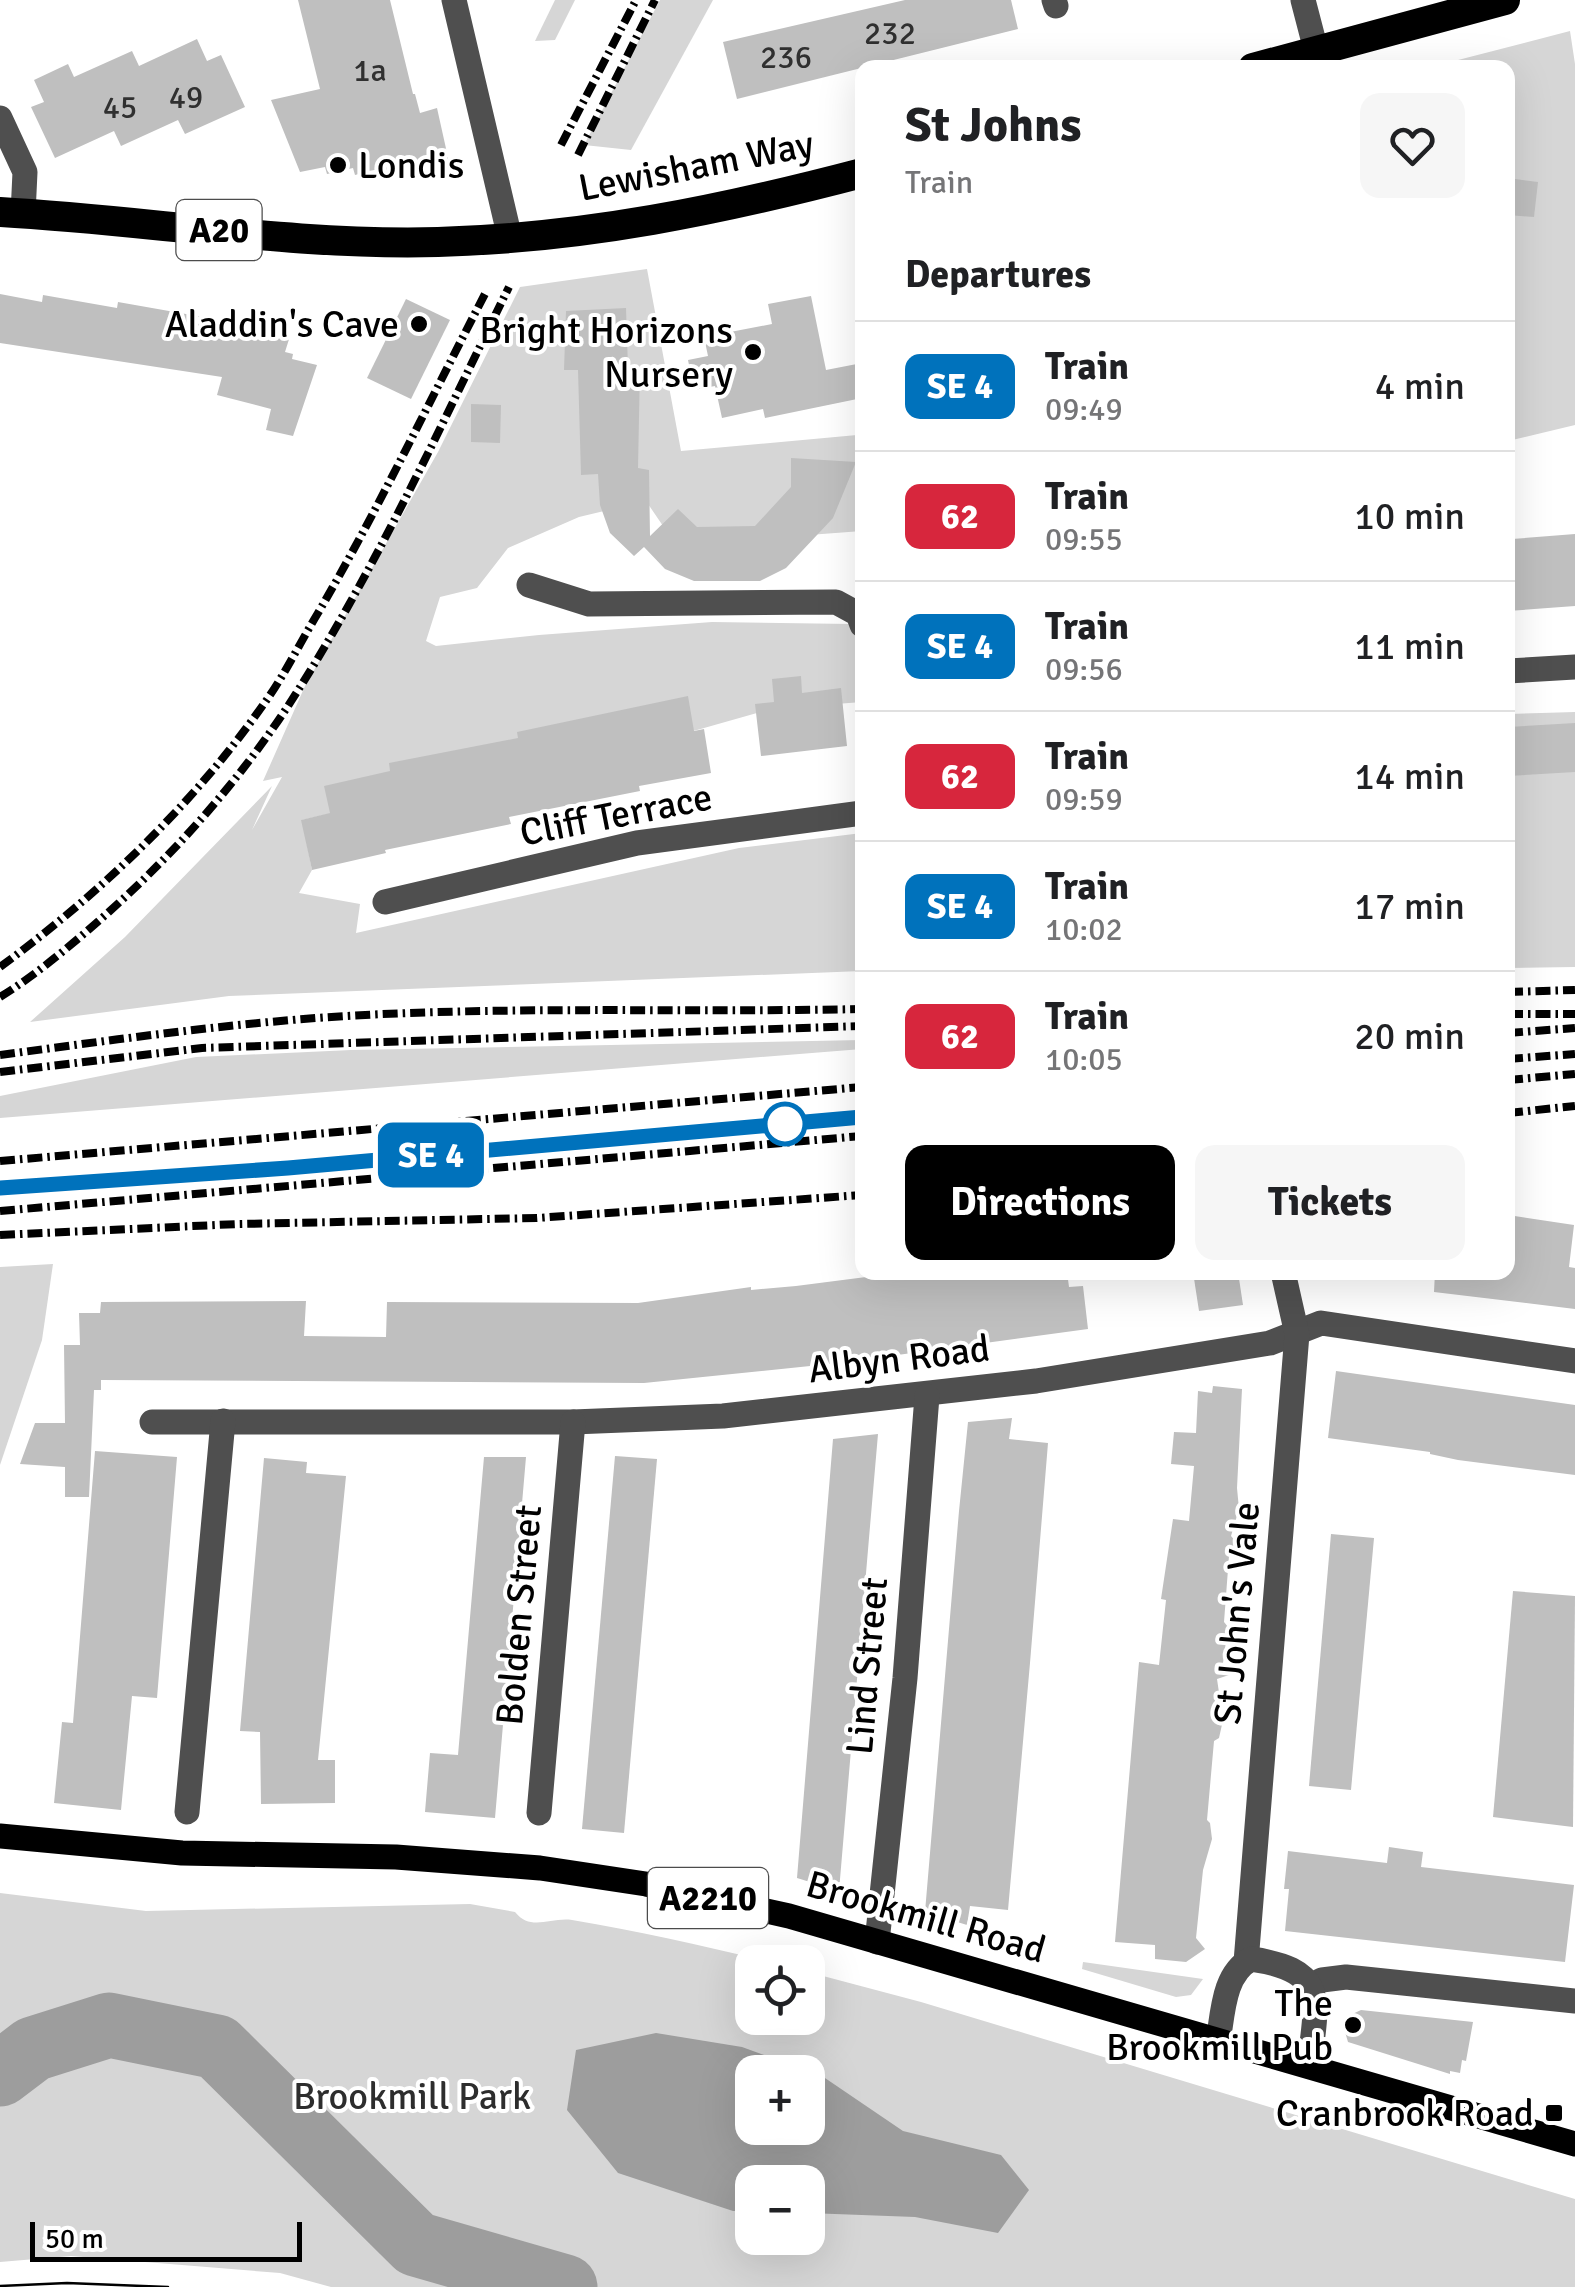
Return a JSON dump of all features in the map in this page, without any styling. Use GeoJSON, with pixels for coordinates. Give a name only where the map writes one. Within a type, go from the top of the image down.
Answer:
{"type":"FeatureCollection","features":[{"type":"Feature","properties":{"kind":"highway"},"geometry":{"type":"LineString","coordinates":[[1281,60],[1505,0]]}},
{"type":"Feature","properties":{"kind":"highway","name":"Lewisham Way"},"geometry":{"type":"LineString","coordinates":[[510,238],[702,213],[855,175]]}},
{"type":"Feature","properties":{"kind":"highway","name":"A20"},"geometry":{"type":"LineString","coordinates":[[12,213],[345,240],[438,242],[510,238]]}},
{"type":"Feature","properties":{"kind":"main road","name":"Brookmill Road"},"geometry":{"type":"LineString","coordinates":[[0,1836],[182,1853],[396,1857],[540,1868],[646,1884],[877,1942],[1575,2144]]}},
{"type":"Feature","properties":{"kind":"street"},"geometry":{"type":"LineString","coordinates":[[454,0],[510,238]]}},
{"type":"Feature","properties":{"kind":"street"},"geometry":{"type":"LineString","coordinates":[[1303,0],[1316,50]]}},
{"type":"Feature","properties":{"kind":"street"},"geometry":{"type":"LineString","coordinates":[[0,118],[25,172],[12,213]]}},
{"type":"Feature","properties":{"kind":"street"},"geometry":{"type":"LineString","coordinates":[[529,585],[589,604],[836,602],[855,612]]}},
{"type":"Feature","properties":{"kind":"street"},"geometry":{"type":"LineString","coordinates":[[1515,672],[1575,668]]}},
{"type":"Feature","properties":{"kind":"street","name":"Cliff Terrace"},"geometry":{"type":"LineString","coordinates":[[385,902],[637,843],[855,814]]}},
{"type":"Feature","properties":{"kind":"street","name":"St John's Vale"},"geometry":{"type":"LineString","coordinates":[[1218,2042],[1226,1992],[1235,1972],[1246,1962],[1296,1334],[1284,1280]]}},
{"type":"Feature","properties":{"kind":"street","name":"Albyn Road"},"geometry":{"type":"LineString","coordinates":[[152,1422],[574,1422],[723,1416],[926,1396],[1270,1343],[1321,1323],[1575,1361]]}},
{"type":"Feature","properties":{"kind":"street","name":"Lind Street"},"geometry":{"type":"LineString","coordinates":[[877,1942],[905,1678],[926,1396]]}},
{"type":"Feature","properties":{"kind":"street"},"geometry":{"type":"LineString","coordinates":[[187,1812],[223,1421]]}},
{"type":"Feature","properties":{"kind":"street","name":"Bolden Street"},"geometry":{"type":"LineString","coordinates":[[539,1813],[574,1422]]}},
{"type":"Feature","properties":{"kind":"street"},"geometry":{"type":"LineString","coordinates":[[1246,1962],[1252,1959],[1283,1964],[1300,1973],[1310,1986],[1316,2004],[1309,2066]]}},
{"type":"Feature","properties":{"kind":"street"},"geometry":{"type":"LineString","coordinates":[[1310,1986],[1346,1977],[1575,2001]]}},
{"type":"Feature","properties":{"kind":"green space"},"geometry":{"type":"Polygon","coordinates":[[[555,0],[575,0],[555,40],[535,41],[555,0]]]}},
{"type":"Feature","properties":{"kind":"green space"},"geometry":{"type":"Polygon","coordinates":[[[660,0],[713,0],[631,150],[584,145],[660,0]]]}},
{"type":"Feature","properties":{"kind":"green space"},"geometry":{"type":"Polygon","coordinates":[[[1570,31],[1575,64],[1575,425],[1515,439],[1515,60],[1458,60],[1570,31]]]}},
{"type":"Feature","properties":{"kind":"green space"},"geometry":{"type":"Polygon","coordinates":[[[647,269],[681,451],[855,435],[855,532],[676,545],[646,501],[579,517],[508,548],[477,588],[440,597],[426,641],[436,646],[712,622],[852,624],[855,703],[771,709],[697,730],[302,820],[312,870],[299,893],[360,904],[356,933],[739,848],[855,834],[855,971],[229,996],[30,1022],[125,937],[272,786],[252,830],[282,777],[263,781],[305,686],[438,452],[520,287],[647,269]]]}},
{"type":"Feature","properties":{"kind":"green space"},"geometry":{"type":"Polygon","coordinates":[[[1575,712],[1575,967],[1515,968],[1515,714],[1575,712]]]}},
{"type":"Feature","properties":{"kind":"green space"},"geometry":{"type":"Polygon","coordinates":[[[855,1040],[855,1050],[0,1118],[0,1096],[196,1057],[351,1050],[855,1040]]]}},
{"type":"Feature","properties":{"kind":"green space"},"geometry":{"type":"Polygon","coordinates":[[[53,1264],[42,1340],[0,1465],[0,1267],[53,1264]]]}},
{"type":"Feature","properties":{"kind":"green space","name":"Brookmill Park"},"geometry":{"type":"Polygon","coordinates":[[[0,1893],[146,1911],[470,1904],[515,1912],[534,1923],[572,1920],[622,1929],[735,1954],[735,2035],[825,2035],[825,1977],[1575,2199],[1575,2287],[331,2287],[280,2273],[71,2256],[0,2262],[0,1893]]]}},
{"type":"Feature","properties":{"kind":"green space"},"geometry":{"type":"Polygon","coordinates":[[[1083,1962],[1203,1979],[1191,1995],[1176,1997],[1082,1969],[1083,1962]]]}},
{"type":"Feature","properties":{"kind":"shaded area"},"geometry":{"type":"Polygon","coordinates":[[[656,2033],[742,2047],[764,2055],[735,2055],[735,2145],[825,2145],[825,2078],[903,2131],[1001,2155],[1029,2190],[998,2233],[915,2217],[825,2214],[825,2165],[735,2165],[733,2211],[618,2173],[567,2110],[576,2050],[656,2033]]]}},
{"type":"Feature","properties":{"kind":"building"},"geometry":{"type":"Polygon","coordinates":[[[298,0],[390,0],[413,94],[420,113],[437,108],[449,162],[384,177],[382,168],[355,175],[353,168],[327,174],[325,167],[300,172],[271,100],[320,89],[298,0]]]}},
{"type":"Feature","properties":{"kind":"building"},"geometry":{"type":"Polygon","coordinates":[[[905,0],[1011,0],[1018,29],[894,60],[855,60],[855,70],[737,99],[723,42],[905,0]]]}},
{"type":"Feature","properties":{"kind":"building"},"geometry":{"type":"Polygon","coordinates":[[[197,39],[207,61],[221,55],[245,107],[185,134],[178,120],[121,146],[114,131],[55,158],[31,107],[44,102],[34,80],[68,64],[74,77],[132,51],[139,66],[197,39]]]}},
{"type":"Feature","properties":{"kind":"building"},"geometry":{"type":"Polygon","coordinates":[[[1515,179],[1538,182],[1534,217],[1515,216],[1515,179]]]}},
{"type":"Feature","properties":{"kind":"building"},"geometry":{"type":"Polygon","coordinates":[[[0,294],[42,302],[43,295],[117,308],[118,302],[290,336],[285,352],[293,354],[292,359],[317,365],[293,436],[266,430],[271,409],[217,395],[222,377],[0,343],[0,294]]]}},
{"type":"Feature","properties":{"kind":"building"},"geometry":{"type":"Polygon","coordinates":[[[811,296],[826,370],[855,364],[855,399],[765,418],[763,409],[722,418],[715,386],[694,390],[688,360],[708,356],[704,337],[772,324],[768,304],[811,296]]]}},
{"type":"Feature","properties":{"kind":"building"},"geometry":{"type":"Polygon","coordinates":[[[406,299],[450,320],[411,399],[367,378],[406,299]]]}},
{"type":"Feature","properties":{"kind":"building"},"geometry":{"type":"Polygon","coordinates":[[[626,308],[628,368],[640,367],[638,468],[649,470],[650,536],[678,509],[697,527],[755,526],[791,487],[791,458],[855,462],[833,518],[786,568],[760,581],[694,581],[665,569],[644,547],[634,556],[610,533],[600,505],[598,474],[581,475],[578,370],[564,370],[566,311],[626,308]]]}},
{"type":"Feature","properties":{"kind":"building"},"geometry":{"type":"Polygon","coordinates":[[[471,404],[501,405],[500,443],[471,442],[471,404]]]}},
{"type":"Feature","properties":{"kind":"building"},"geometry":{"type":"Polygon","coordinates":[[[1575,534],[1575,606],[1515,610],[1515,539],[1575,534]]]}},
{"type":"Feature","properties":{"kind":"building"},"geometry":{"type":"Polygon","coordinates":[[[801,676],[802,693],[841,688],[847,746],[761,756],[755,704],[774,702],[772,679],[801,676]]]}},
{"type":"Feature","properties":{"kind":"building"},"geometry":{"type":"Polygon","coordinates":[[[688,696],[694,731],[704,729],[711,773],[509,817],[511,824],[385,850],[386,853],[312,870],[301,820],[330,813],[324,786],[390,771],[389,763],[518,738],[517,732],[688,696]]]}},
{"type":"Feature","properties":{"kind":"building"},"geometry":{"type":"Polygon","coordinates":[[[1575,723],[1575,772],[1515,776],[1515,727],[1575,723]]]}},
{"type":"Feature","properties":{"kind":"building"},"geometry":{"type":"Polygon","coordinates":[[[1515,1216],[1574,1225],[1569,1267],[1575,1268],[1575,1309],[1434,1292],[1435,1280],[1515,1280],[1515,1216]]]}},
{"type":"Feature","properties":{"kind":"building"},"geometry":{"type":"Polygon","coordinates":[[[855,1278],[1068,1280],[1069,1287],[1083,1286],[1088,1329],[839,1363],[644,1383],[101,1380],[101,1390],[94,1390],[89,1497],[65,1497],[65,1467],[20,1464],[35,1423],[65,1423],[64,1345],[80,1345],[79,1313],[100,1313],[101,1302],[306,1301],[304,1336],[386,1337],[387,1302],[638,1303],[751,1287],[855,1278]]]}},
{"type":"Feature","properties":{"kind":"building"},"geometry":{"type":"Polygon","coordinates":[[[1194,1280],[1239,1280],[1243,1305],[1199,1311],[1194,1280]]]}},
{"type":"Feature","properties":{"kind":"building"},"geometry":{"type":"Polygon","coordinates":[[[1336,1371],[1575,1405],[1575,1475],[1328,1438],[1336,1371]]]}},
{"type":"Feature","properties":{"kind":"building"},"geometry":{"type":"Polygon","coordinates":[[[1213,1386],[1242,1389],[1239,1509],[1231,1536],[1243,1550],[1229,1556],[1223,1663],[1232,1674],[1217,1679],[1223,1720],[1219,1738],[1214,1741],[1207,1820],[1212,1839],[1203,1870],[1196,1938],[1205,1949],[1186,1962],[1155,1959],[1155,1945],[1115,1942],[1139,1662],[1159,1665],[1166,1600],[1161,1599],[1173,1519],[1189,1521],[1194,1466],[1171,1464],[1174,1432],[1196,1433],[1198,1391],[1212,1393],[1213,1386]]]}},
{"type":"Feature","properties":{"kind":"building"},"geometry":{"type":"Polygon","coordinates":[[[1012,1418],[1009,1439],[1048,1443],[1030,1663],[1008,1910],[970,1906],[967,1925],[925,1912],[959,1511],[968,1422],[1012,1418]]]}},
{"type":"Feature","properties":{"kind":"building"},"geometry":{"type":"Polygon","coordinates":[[[878,1434],[839,1891],[797,1878],[833,1439],[878,1434]]]}},
{"type":"Feature","properties":{"kind":"building"},"geometry":{"type":"Polygon","coordinates":[[[95,1451],[177,1457],[157,1698],[132,1696],[121,1810],[54,1803],[62,1722],[73,1723],[95,1451]]]}},
{"type":"Feature","properties":{"kind":"building"},"geometry":{"type":"Polygon","coordinates":[[[615,1456],[657,1459],[624,1833],[582,1829],[615,1456]]]}},
{"type":"Feature","properties":{"kind":"building"},"geometry":{"type":"Polygon","coordinates":[[[484,1457],[526,1457],[495,1818],[425,1812],[430,1753],[458,1755],[484,1457]]]}},
{"type":"Feature","properties":{"kind":"building"},"geometry":{"type":"Polygon","coordinates":[[[264,1458],[307,1462],[306,1473],[346,1476],[318,1760],[335,1760],[335,1803],[261,1804],[260,1732],[240,1731],[264,1458]]]}},
{"type":"Feature","properties":{"kind":"building"},"geometry":{"type":"Polygon","coordinates":[[[1331,1534],[1374,1538],[1351,1790],[1309,1786],[1331,1534]]]}},
{"type":"Feature","properties":{"kind":"building"},"geometry":{"type":"Polygon","coordinates":[[[1513,1591],[1575,1596],[1573,1827],[1493,1817],[1513,1591]]]}},
{"type":"Feature","properties":{"kind":"building"},"geometry":{"type":"Polygon","coordinates":[[[1389,1847],[1423,1852],[1421,1867],[1574,1885],[1565,1962],[1285,1931],[1288,1851],[1387,1863],[1389,1847]]]}},
{"type":"Feature","properties":{"kind":"building"},"geometry":{"type":"Polygon","coordinates":[[[1361,2010],[1473,2022],[1460,2073],[1450,2074],[1348,2042],[1343,2025],[1346,2017],[1361,2010]]]}},
{"type":"Feature","properties":{"kind":"waterway"},"geometry":{"type":"LineString","coordinates":[[0,2074],[33,2049],[109,2025],[217,2047],[416,2244],[565,2287]]}},
{"type":"Feature","properties":{"kind":"tram line"},"geometry":{"type":"LineString","coordinates":[[0,2286],[67,2283],[168,2287]]}},
{"type":"Feature","properties":{"kind":"railway"},"geometry":{"type":"LineString","coordinates":[[561,145],[636,0]]}},
{"type":"Feature","properties":{"kind":"railway"},"geometry":{"type":"LineString","coordinates":[[578,155],[655,0]]}},
{"type":"Feature","properties":{"kind":"railway"},"geometry":{"type":"LineString","coordinates":[[0,997],[65,950],[153,870],[201,820],[266,738],[348,607],[509,287]]}},
{"type":"Feature","properties":{"kind":"railway"},"geometry":{"type":"LineString","coordinates":[[0,967],[145,844],[210,774],[268,698],[362,533],[487,290]]}},
{"type":"Feature","properties":{"kind":"railway"},"geometry":{"type":"LineString","coordinates":[[1515,992],[1575,990]]}},
{"type":"Feature","properties":{"kind":"railway"},"geometry":{"type":"LineString","coordinates":[[0,1055],[237,1025],[384,1014],[855,1009]]}},
{"type":"Feature","properties":{"kind":"railway"},"geometry":{"type":"LineString","coordinates":[[1515,1014],[1575,1014]]}},
{"type":"Feature","properties":{"kind":"railway"},"geometry":{"type":"LineString","coordinates":[[0,1072],[202,1048],[855,1026]]}},
{"type":"Feature","properties":{"kind":"railway"},"geometry":{"type":"LineString","coordinates":[[1515,1032],[1575,1028]]}},
{"type":"Feature","properties":{"kind":"railway"},"geometry":{"type":"LineString","coordinates":[[1515,1058],[1575,1054]]}},
{"type":"Feature","properties":{"kind":"railway"},"geometry":{"type":"LineString","coordinates":[[1515,1079],[1575,1074]]}},
{"type":"Feature","properties":{"kind":"railway"},"geometry":{"type":"LineString","coordinates":[[0,1161],[855,1088]]}},
{"type":"Feature","properties":{"kind":"railway"},"geometry":{"type":"LineString","coordinates":[[1515,1112],[1575,1106]]}},
{"type":"Feature","properties":{"kind":"railway"},"geometry":{"type":"LineString","coordinates":[[0,1188],[288,1168],[855,1118]]}},
{"type":"Feature","properties":{"kind":"railway"},"geometry":{"type":"LineString","coordinates":[[0,1211],[855,1137]]}},
{"type":"Feature","properties":{"kind":"railway"},"geometry":{"type":"LineString","coordinates":[[0,1235],[238,1224],[537,1218],[855,1195]]}},
{"type":"Feature","properties":{"kind":"train"},"geometry":{"type":"LineString","coordinates":[[0,1188],[288,1168],[855,1118]]}},
{"type":"Feature","properties":{"kind":"place","name":"Londis"},"geometry":{"type":"Point","coordinates":[338,165]}},
{"type":"Feature","properties":{"kind":"place","name":"Aladdin's Cave"},"geometry":{"type":"Point","coordinates":[419,324]}},
{"type":"Feature","properties":{"kind":"place","name":"Bright Horizons Nursery"},"geometry":{"type":"Point","coordinates":[753,352]}},
{"type":"Feature","properties":{"kind":"place","name":"The Brookmill Pub"},"geometry":{"type":"Point","coordinates":[1353,2025]}},
{"type":"Feature","properties":{"kind":"place","name":"Cranbrook Road"},"geometry":{"type":"Point","coordinates":[1554,2113]}}]}
